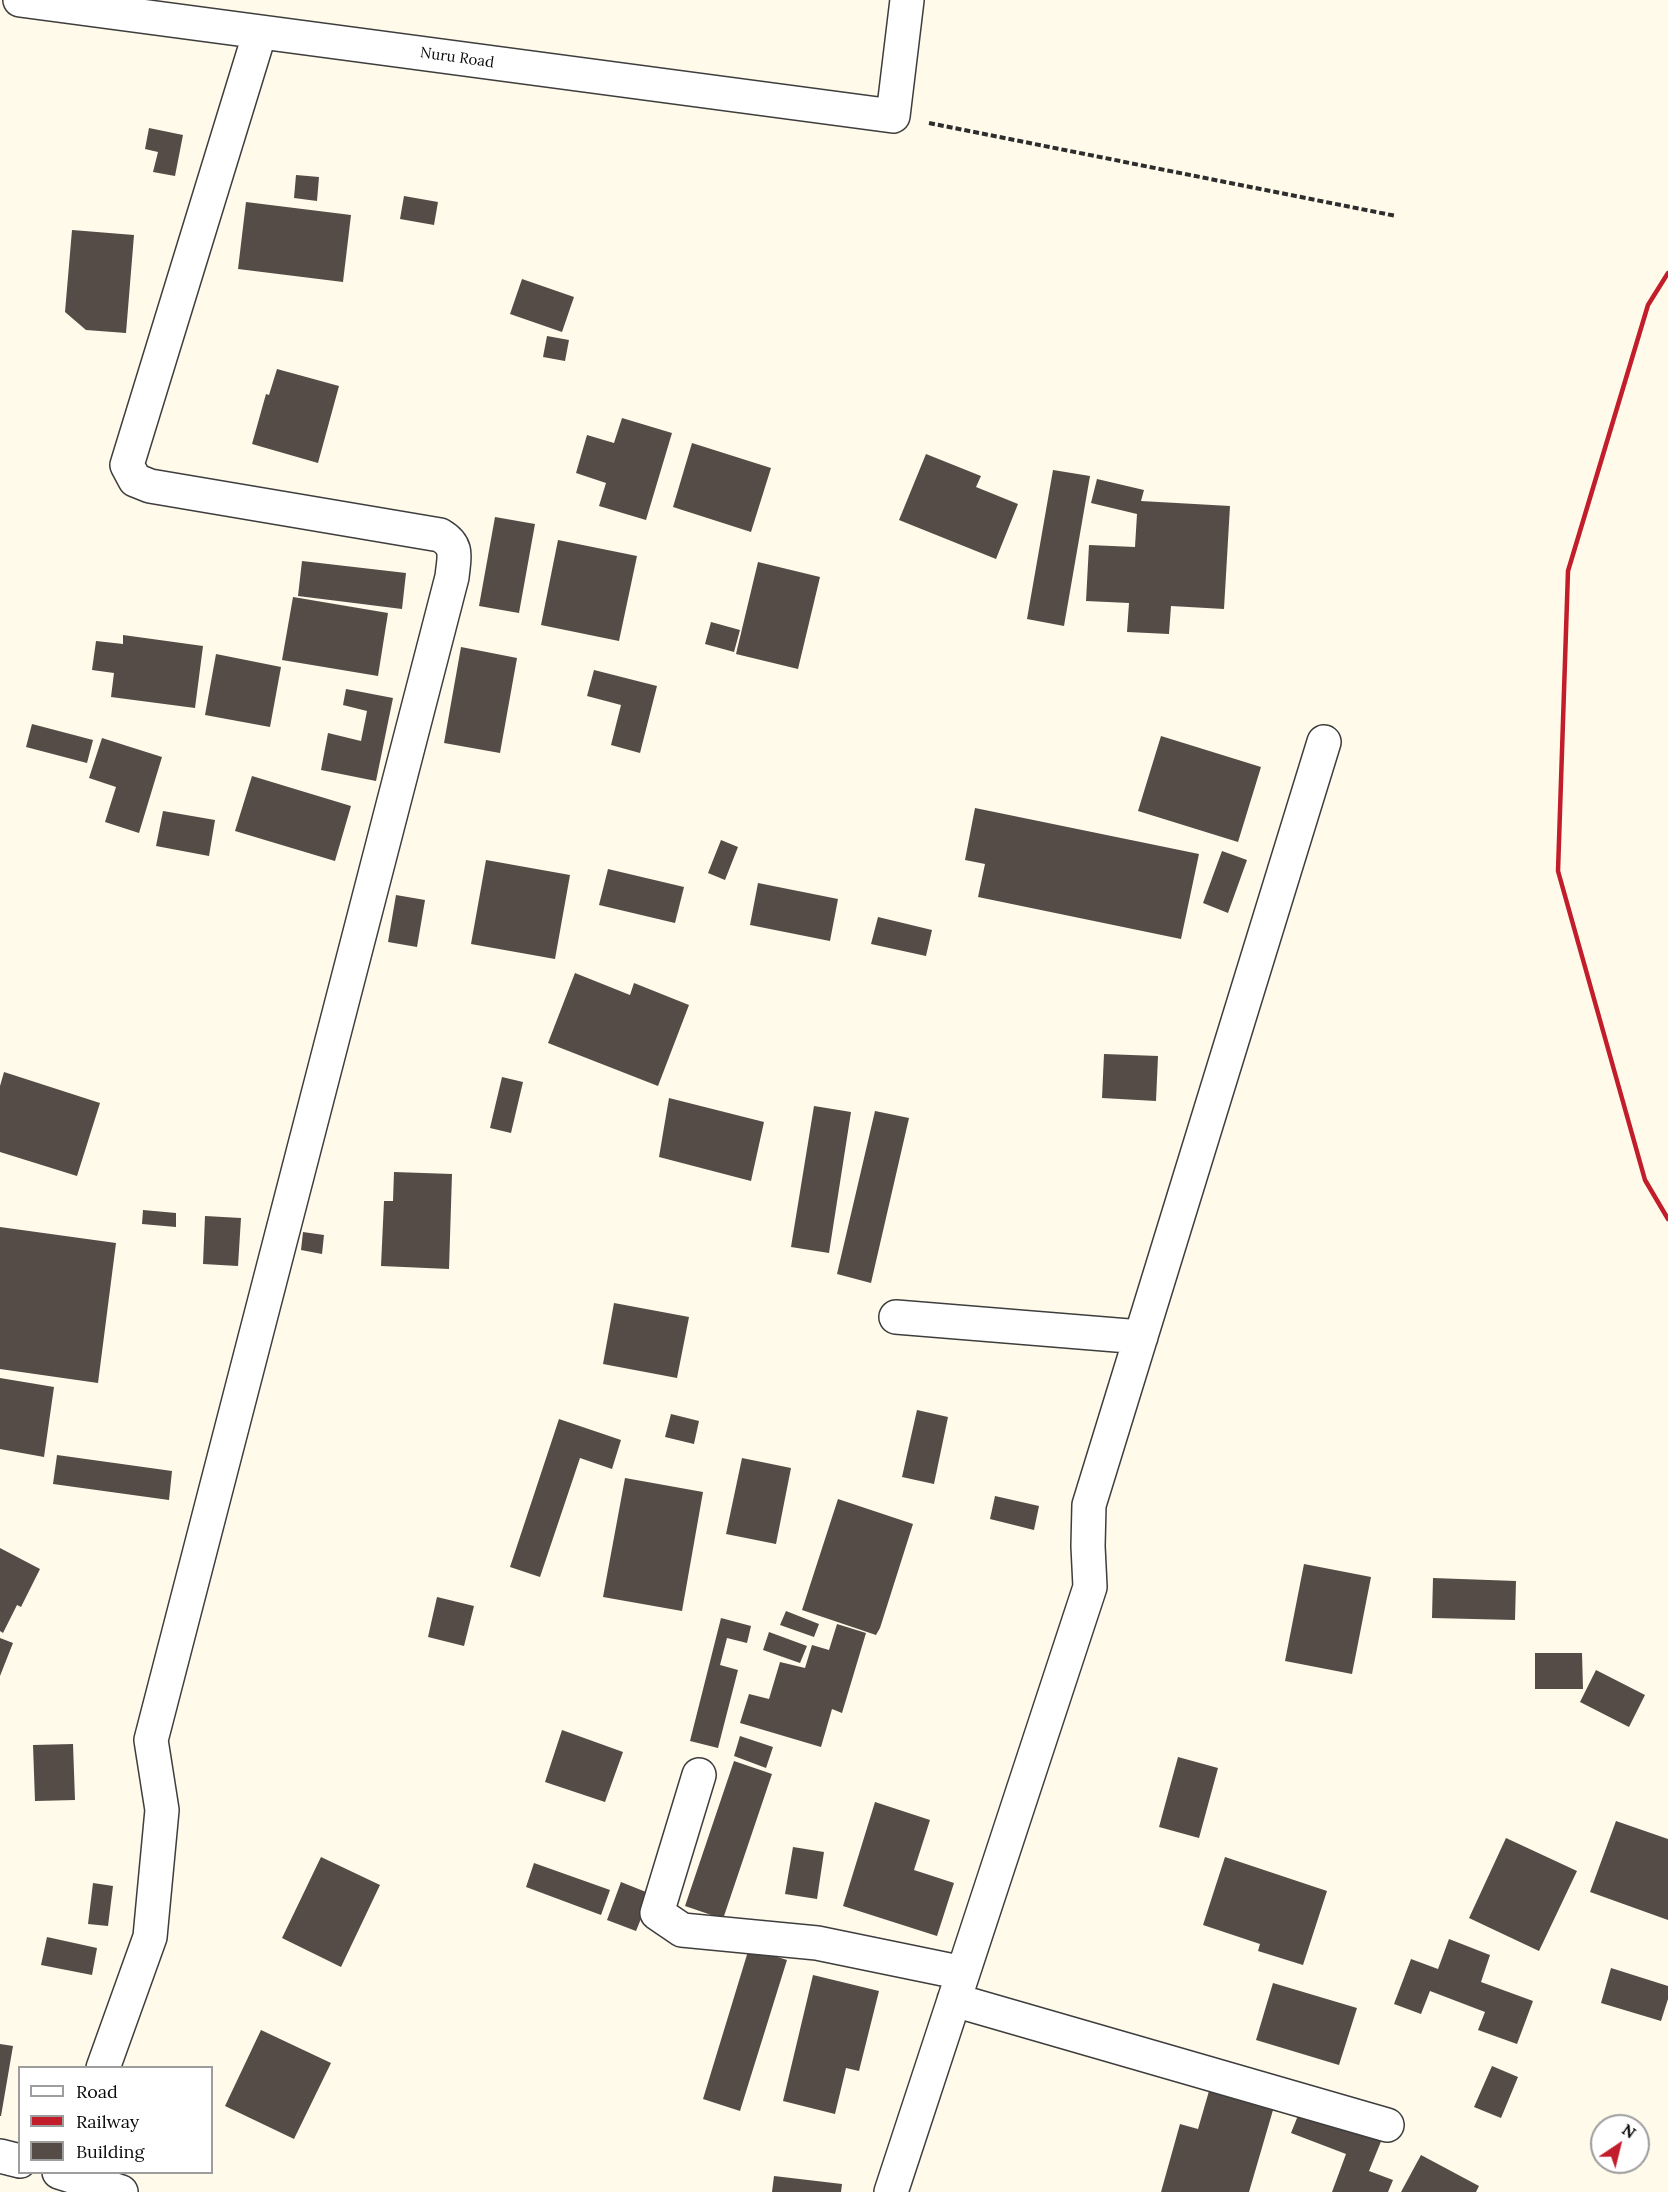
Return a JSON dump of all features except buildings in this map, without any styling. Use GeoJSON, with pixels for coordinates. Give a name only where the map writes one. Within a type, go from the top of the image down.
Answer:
{"type":"FeatureCollection","features":[{"type":"Feature","properties":{"kind":"street","name":"Nuru Road"},"geometry":{"type":"LineString","coordinates":[[20,0],[893,116]]}},
{"type":"Feature","properties":{"kind":"street"},"geometry":{"type":"LineString","coordinates":[[893,116],[907,0]]}},
{"type":"Feature","properties":{"kind":"street"},"geometry":{"type":"LineString","coordinates":[[103,2066],[150,1937],[162,1810],[151,1740],[452,577],[455,553],[450,541],[440,535],[150,486],[135,480],[127,465],[260,32]]}},
{"type":"Feature","properties":{"kind":"street"},"geometry":{"type":"LineString","coordinates":[[891,2192],[1090,1587],[1089,1505],[1324,742]]}},
{"type":"Feature","properties":{"kind":"street"},"geometry":{"type":"LineString","coordinates":[[896,1317],[1141,1337]]}},
{"type":"Feature","properties":{"kind":"street"},"geometry":{"type":"LineString","coordinates":[[699,1775],[657,1913],[682,1930],[817,1943],[959,1986],[1387,2125]]}},
{"type":"Feature","properties":{"kind":"street"},"geometry":{"type":"LineString","coordinates":[[0,2156],[18,2161]]}},
{"type":"Feature","properties":{"kind":"street"},"geometry":{"type":"LineString","coordinates":[[66,2174],[121,2192]]}},
{"type":"Feature","properties":{"kind":"path"},"geometry":{"type":"LineString","coordinates":[[893,116],[1396,216]]}},
{"type":"Feature","properties":{"kind":"railway"},"geometry":{"type":"LineString","coordinates":[[1668,273],[1648,305],[1568,571],[1558,871],[1645,1180],[1668,1219]]}}]}
